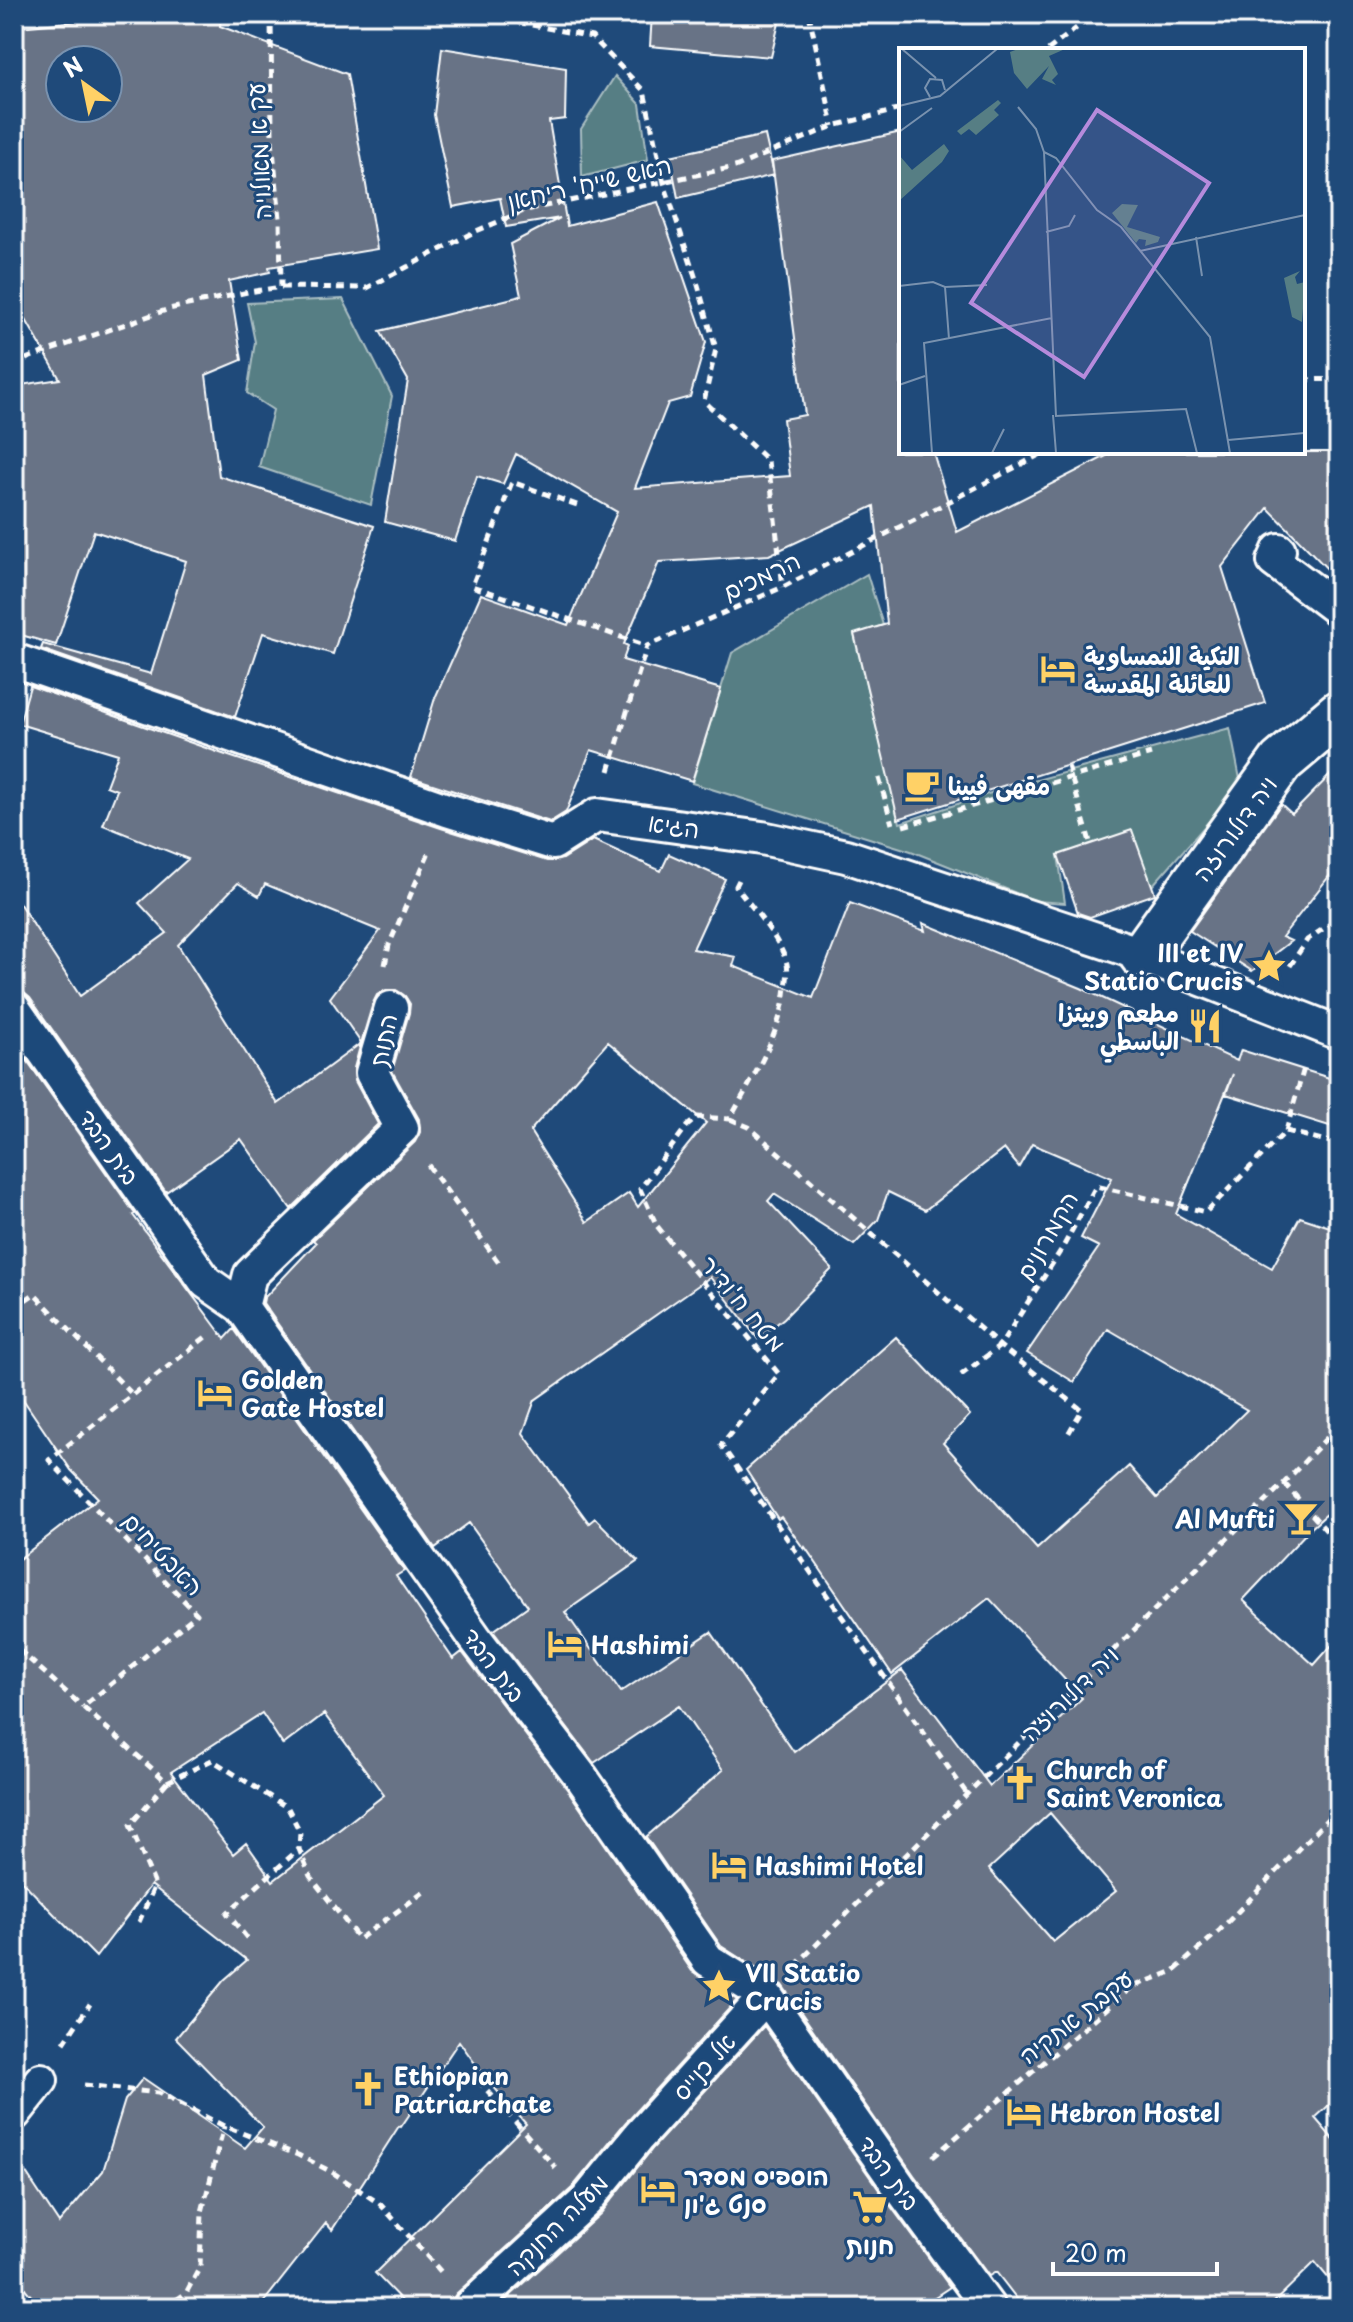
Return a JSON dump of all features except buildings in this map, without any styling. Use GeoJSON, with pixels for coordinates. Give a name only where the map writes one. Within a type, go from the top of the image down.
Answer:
{"type":"FeatureCollection","features":[{"type":"Feature","properties":{"kind":"street"},"geometry":{"type":"LineString","coordinates":[[1279,550],[1274,561],[1339,610]]}},
{"type":"Feature","properties":{"kind":"street"},"geometry":{"type":"LineString","coordinates":[[14,660],[447,810],[553,843],[597,815]]}},
{"type":"Feature","properties":{"kind":"street","name":"ויה דולורוזה"},"geometry":{"type":"LineString","coordinates":[[1142,955],[1281,762],[1339,713]]}},
{"type":"Feature","properties":{"kind":"street","name":"הגיא"},"geometry":{"type":"LineString","coordinates":[[597,815],[762,838],[846,856],[1142,955],[1339,1033]]}},
{"type":"Feature","properties":{"kind":"street","name":"התות"},"geometry":{"type":"LineString","coordinates":[[391,1008],[372,1073],[402,1128]]}},
{"type":"Feature","properties":{"kind":"street","name":"בית הבד"},"geometry":{"type":"LineString","coordinates":[[14,1009],[206,1282],[242,1307],[475,1638],[582,1778],[708,1960],[766,1996],[989,2308]]}},
{"type":"Feature","properties":{"kind":"street"},"geometry":{"type":"LineString","coordinates":[[242,1307],[250,1275],[402,1128]]}},
{"type":"Feature","properties":{"kind":"street","name":"אל כנייס"},"geometry":{"type":"LineString","coordinates":[[639,2136],[766,1996]]}},
{"type":"Feature","properties":{"kind":"street"},"geometry":{"type":"LineString","coordinates":[[14,2114],[41,2080]]}},
{"type":"Feature","properties":{"kind":"street","name":"מעלה החנקה"},"geometry":{"type":"LineString","coordinates":[[471,2307],[586,2201],[639,2136]]}},
{"type":"Feature","properties":{"kind":"path","name":"עק א מאולויה"},"geometry":{"type":"LineString","coordinates":[[271,14],[272,140],[280,218],[281,287]]}},
{"type":"Feature","properties":{"kind":"path"},"geometry":{"type":"LineString","coordinates":[[477,14],[592,37],[644,91],[664,183],[716,349],[704,401],[768,461],[783,587]]}},
{"type":"Feature","properties":{"kind":"path"},"geometry":{"type":"LineString","coordinates":[[809,14],[833,126]]}},
{"type":"Feature","properties":{"kind":"path"},"geometry":{"type":"LineString","coordinates":[[1051,48],[1095,14]]}},
{"type":"Feature","properties":{"kind":"path","name":"האש שייח' ריחאן"},"geometry":{"type":"LineString","coordinates":[[14,367],[28,358],[169,309],[281,287],[367,288],[474,232],[526,210],[735,167],[833,126],[899,110]]}},
{"type":"Feature","properties":{"kind":"path"},"geometry":{"type":"LineString","coordinates":[[1305,380],[1339,379]]}},
{"type":"Feature","properties":{"kind":"path","name":"הרמכים"},"geometry":{"type":"LineString","coordinates":[[647,646],[783,587],[1041,454]]}},
{"type":"Feature","properties":{"kind":"path"},"geometry":{"type":"LineString","coordinates":[[577,505],[512,482],[472,586],[647,646],[597,815]]}},
{"type":"Feature","properties":{"kind":"path"},"geometry":{"type":"LineString","coordinates":[[879,778],[893,828],[1151,754]]}},
{"type":"Feature","properties":{"kind":"path"},"geometry":{"type":"LineString","coordinates":[[1068,766],[1090,842]]}},
{"type":"Feature","properties":{"kind":"path","name":"התות"},"geometry":{"type":"LineString","coordinates":[[391,1008],[385,967],[389,945],[447,810]]}},
{"type":"Feature","properties":{"kind":"path"},"geometry":{"type":"LineString","coordinates":[[762,838],[736,886],[777,944],[787,964],[788,976],[780,1019],[730,1119],[749,1127],[1000,1346],[1082,1410],[1068,1434]]}},
{"type":"Feature","properties":{"kind":"path"},"geometry":{"type":"LineString","coordinates":[[1265,1003],[1307,940],[1339,918]]}},
{"type":"Feature","properties":{"kind":"path","name":"הקמרונים"},"geometry":{"type":"LineString","coordinates":[[961,1375],[1000,1346],[1063,1247],[1096,1186],[1206,1212],[1286,1131],[1306,1063]]}},
{"type":"Feature","properties":{"kind":"path","name":"מטח ח'ודיר"},"geometry":{"type":"LineString","coordinates":[[730,1119],[698,1117],[687,1126],[640,1189],[657,1226],[779,1374],[721,1445],[967,1794]]}},
{"type":"Feature","properties":{"kind":"path"},"geometry":{"type":"LineString","coordinates":[[402,1128],[499,1263]]}},
{"type":"Feature","properties":{"kind":"path"},"geometry":{"type":"LineString","coordinates":[[1286,1131],[1339,1144]]}},
{"type":"Feature","properties":{"kind":"path"},"geometry":{"type":"LineString","coordinates":[[14,1308],[34,1294],[133,1395]]}},
{"type":"Feature","properties":{"kind":"path","name":"האבטיחים"},"geometry":{"type":"LineString","coordinates":[[83,1707],[197,1614],[49,1460],[242,1307]]}},
{"type":"Feature","properties":{"kind":"path","name":"ויה דולורוזה"},"geometry":{"type":"LineString","coordinates":[[766,1996],[1339,1425]]}},
{"type":"Feature","properties":{"kind":"path"},"geometry":{"type":"LineString","coordinates":[[1284,1483],[1339,1545]]}},
{"type":"Feature","properties":{"kind":"path"},"geometry":{"type":"LineString","coordinates":[[19,1650],[167,1782]]}},
{"type":"Feature","properties":{"kind":"path"},"geometry":{"type":"LineString","coordinates":[[139,1922],[155,1885],[130,1825],[167,1782],[212,1760],[288,1808],[300,1832],[299,1849],[310,1876],[359,1939],[428,1889]]}},
{"type":"Feature","properties":{"kind":"path","name":"עקבת אתקיה"},"geometry":{"type":"LineString","coordinates":[[899,2186],[1132,1987],[1174,1971],[1220,1930],[1339,1807]]}},
{"type":"Feature","properties":{"kind":"path"},"geometry":{"type":"LineString","coordinates":[[247,1938],[227,1913],[299,1849]]}},
{"type":"Feature","properties":{"kind":"path"},"geometry":{"type":"LineString","coordinates":[[41,2080],[158,2093],[224,2126],[332,2172],[380,2204],[471,2307]]}},
{"type":"Feature","properties":{"kind":"path"},"geometry":{"type":"LineString","coordinates":[[478,2080],[586,2201]]}},
{"type":"Feature","properties":{"kind":"path"},"geometry":{"type":"LineString","coordinates":[[165,2308],[186,2293],[200,2267],[202,2212],[224,2126]]}},
{"type":"Feature","properties":{"kind":"green space"},"geometry":{"type":"Polygon","coordinates":[[[615,76],[640,104],[648,160],[582,177],[581,129],[615,76]]]}},
{"type":"Feature","properties":{"kind":"green space"},"geometry":{"type":"Polygon","coordinates":[[[343,299],[392,396],[371,505],[259,467],[273,410],[247,393],[255,342],[247,303],[343,299]]]}},
{"type":"Feature","properties":{"kind":"green space"},"geometry":{"type":"Polygon","coordinates":[[[867,574],[883,625],[854,635],[900,823],[1003,789],[1230,728],[1240,779],[1233,794],[1152,886],[1058,855],[1065,903],[1036,901],[911,851],[692,783],[732,653],[867,574]]]}},
{"type":"Feature","properties":{"kind":"place","name":"التكية النمساوية للعائلة المقدسة"},"geometry":{"type":"Point","coordinates":[1058,669]}},
{"type":"Feature","properties":{"kind":"place","name":"مقهى فيينا"},"geometry":{"type":"Point","coordinates":[922,785]}},
{"type":"Feature","properties":{"kind":"place","name":"III et IV Statio Crucis"},"geometry":{"type":"Point","coordinates":[1269,966]}},
{"type":"Feature","properties":{"kind":"place","name":"مطعم وبيتزا الباسطي"},"geometry":{"type":"Point","coordinates":[1205,1026]}},
{"type":"Feature","properties":{"kind":"place","name":"Golden Gate Hostel"},"geometry":{"type":"Point","coordinates":[215,1393]}},
{"type":"Feature","properties":{"kind":"place","name":"Al Mufti"},"geometry":{"type":"Point","coordinates":[1301,1518]}},
{"type":"Feature","properties":{"kind":"place","name":"Hashimi"},"geometry":{"type":"Point","coordinates":[565,1644]}},
{"type":"Feature","properties":{"kind":"place","name":"Church of Saint Veronica"},"geometry":{"type":"Point","coordinates":[1020,1783]}},
{"type":"Feature","properties":{"kind":"place","name":"Hashimi Hotel"},"geometry":{"type":"Point","coordinates":[729,1865]}},
{"type":"Feature","properties":{"kind":"place","name":"VII Statio Crucis"},"geometry":{"type":"Point","coordinates":[719,1986]}},
{"type":"Feature","properties":{"kind":"place","name":"Ethiopian Patriarchate"},"geometry":{"type":"Point","coordinates":[368,2089]}},
{"type":"Feature","properties":{"kind":"place","name":"Hebron Hostel"},"geometry":{"type":"Point","coordinates":[1024,2112]}},
{"type":"Feature","properties":{"kind":"place","name":"הוספיס מסדר סנט ג'ון"},"geometry":{"type":"Point","coordinates":[658,2189]}},
{"type":"Feature","properties":{"kind":"place","name":"חנות"},"geometry":{"type":"Point","coordinates":[870,2207]}}]}
